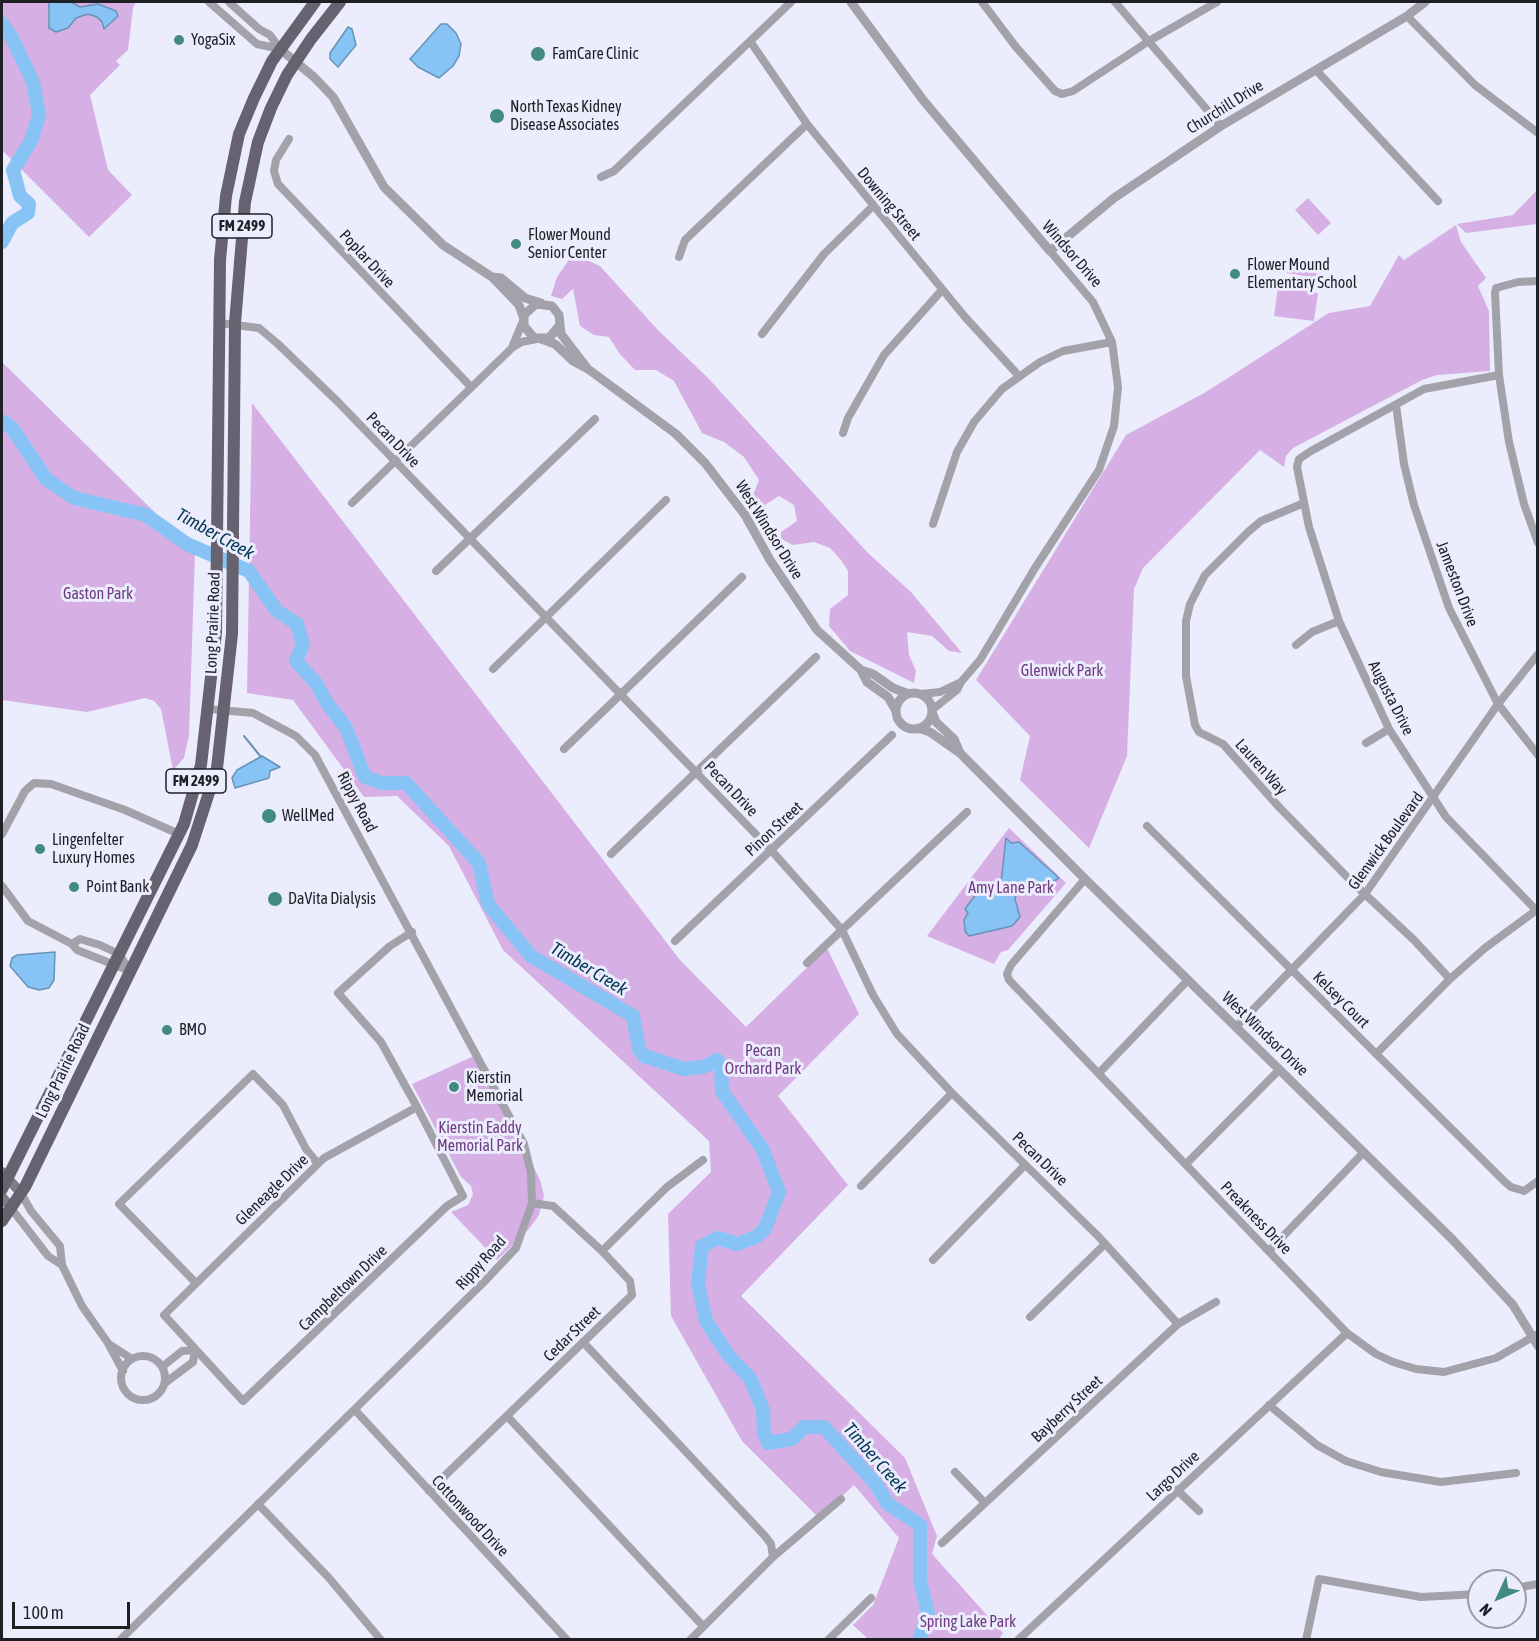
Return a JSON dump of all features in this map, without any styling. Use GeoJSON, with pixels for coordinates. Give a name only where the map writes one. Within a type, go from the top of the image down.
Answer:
{"type":"FeatureCollection","features":[{"type":"Feature","properties":{"kind":"main road","name":"Long Prairie Road"},"geometry":{"type":"LineString","coordinates":[[4,1180],[114,967],[179,834],[201,765],[216,633],[220,260],[227,188],[239,134],[254,98],[280,49],[315,2]]}},
{"type":"Feature","properties":{"kind":"main road","name":"Long Prairie Road"},"geometry":{"type":"LineString","coordinates":[[2,1221],[21,1193],[199,829],[217,768],[232,634],[235,323],[245,202],[258,142],[271,108],[296,62],[340,2]]}},
{"type":"Feature","properties":{"kind":"main road"},"geometry":{"type":"LineString","coordinates":[[4,1180],[21,1193]]}},
{"type":"Feature","properties":{"kind":"main road"},"geometry":{"type":"LineString","coordinates":[[2,1197],[11,1208]]}},
{"type":"Feature","properties":{"kind":"street"},"geometry":{"type":"LineString","coordinates":[[209,2],[257,45],[280,49]]}},
{"type":"Feature","properties":{"kind":"street"},"geometry":{"type":"LineString","coordinates":[[230,2],[259,29],[270,35],[280,49],[296,62]]}},
{"type":"Feature","properties":{"kind":"street"},"geometry":{"type":"LineString","coordinates":[[601,177],[615,171],[791,2]]}},
{"type":"Feature","properties":{"kind":"street","name":"Windsor Drive"},"geometry":{"type":"LineString","coordinates":[[851,2],[923,100],[1093,302],[1112,342],[1118,387],[1114,426],[1099,470],[1035,568],[980,660],[957,690],[932,711]]}},
{"type":"Feature","properties":{"kind":"street"},"geometry":{"type":"LineString","coordinates":[[982,2],[1016,47],[1055,92],[1062,94],[1073,91],[1149,41],[1216,2]]}},
{"type":"Feature","properties":{"kind":"street"},"geometry":{"type":"LineString","coordinates":[[1115,2],[1221,126]]}},
{"type":"Feature","properties":{"kind":"street","name":"Churchill Drive"},"geometry":{"type":"LineString","coordinates":[[1050,251],[1114,198],[1221,126],[1407,16],[1425,2]]}},
{"type":"Feature","properties":{"kind":"street"},"geometry":{"type":"LineString","coordinates":[[1407,16],[1475,85],[1538,133]]}},
{"type":"Feature","properties":{"kind":"street","name":"Downing Street"},"geometry":{"type":"LineString","coordinates":[[750,41],[807,124],[942,290],[1019,376]]}},
{"type":"Feature","properties":{"kind":"street","name":"West Windsor Drive"},"geometry":{"type":"LineString","coordinates":[[296,62],[314,77],[340,107],[384,187],[444,245],[492,277],[519,305],[530,335],[555,344],[573,361],[588,369],[676,434],[705,463],[745,515],[770,560],[817,630],[861,670],[867,682],[888,698],[903,724],[930,732],[960,753],[1084,879],[1486,1274],[1513,1305],[1536,1339]]}},
{"type":"Feature","properties":{"kind":"street"},"geometry":{"type":"LineString","coordinates":[[1316,70],[1438,201]]}},
{"type":"Feature","properties":{"kind":"street"},"geometry":{"type":"LineString","coordinates":[[680,257],[685,240],[807,124]]}},
{"type":"Feature","properties":{"kind":"street","name":"Poplar Drive"},"geometry":{"type":"LineString","coordinates":[[290,139],[276,160],[274,171],[278,184],[471,387]]}},
{"type":"Feature","properties":{"kind":"street"},"geometry":{"type":"LineString","coordinates":[[762,334],[824,254],[873,206]]}},
{"type":"Feature","properties":{"kind":"street","name":"West Windsor Drive"},"geometry":{"type":"LineString","coordinates":[[492,277],[501,278],[525,298],[556,310],[561,334],[588,369]]}},
{"type":"Feature","properties":{"kind":"street"},"geometry":{"type":"LineString","coordinates":[[1538,281],[1518,282],[1496,288],[1499,375],[1509,442],[1524,504],[1538,543]]}},
{"type":"Feature","properties":{"kind":"street"},"geometry":{"type":"LineString","coordinates":[[843,433],[848,417],[884,355],[942,290]]}},
{"type":"Feature","properties":{"kind":"street"},"geometry":{"type":"LineString","coordinates":[[513,347],[531,307],[541,303]]}},
{"type":"Feature","properties":{"kind":"street","name":"Pecan Drive"},"geometry":{"type":"LineString","coordinates":[[219,323],[235,323],[259,328],[278,344],[395,461],[771,850],[842,930],[873,995],[892,1027],[952,1093],[1106,1244],[1178,1324]]}},
{"type":"Feature","properties":{"kind":"street"},"geometry":{"type":"LineString","coordinates":[[352,503],[513,347],[525,340],[554,335],[559,326]]}},
{"type":"Feature","properties":{"kind":"street"},"geometry":{"type":"LineString","coordinates":[[933,524],[957,452],[974,422],[1002,389],[1019,376],[1063,351],[1112,342]]}},
{"type":"Feature","properties":{"kind":"street"},"geometry":{"type":"LineString","coordinates":[[1396,405],[1424,389],[1499,375]]}},
{"type":"Feature","properties":{"kind":"street","name":"Augusta Drive"},"geometry":{"type":"LineString","coordinates":[[1396,405],[1299,459],[1298,467],[1304,504],[1318,558],[1339,621],[1389,729],[1433,798],[1481,856],[1537,910]]}},
{"type":"Feature","properties":{"kind":"street","name":"Jameston Drive"},"geometry":{"type":"LineString","coordinates":[[1396,405],[1404,464],[1449,608],[1497,704],[1538,754]]}},
{"type":"Feature","properties":{"kind":"street"},"geometry":{"type":"LineString","coordinates":[[436,571],[595,419]]}},
{"type":"Feature","properties":{"kind":"street"},"geometry":{"type":"LineString","coordinates":[[493,669],[666,500]]}},
{"type":"Feature","properties":{"kind":"street","name":"Lauren Way"},"geometry":{"type":"LineString","coordinates":[[1304,504],[1262,521],[1205,575],[1190,604],[1186,621],[1186,676],[1198,732],[1223,744],[1365,894],[1414,940],[1450,979]]}},
{"type":"Feature","properties":{"kind":"street"},"geometry":{"type":"LineString","coordinates":[[564,749],[742,577]]}},
{"type":"Feature","properties":{"kind":"street"},"geometry":{"type":"LineString","coordinates":[[1296,645],[1312,632],[1339,621]]}},
{"type":"Feature","properties":{"kind":"street","name":"Glenwick Boulevard"},"geometry":{"type":"LineString","coordinates":[[1236,1027],[1365,894],[1497,704],[1538,654]]}},
{"type":"Feature","properties":{"kind":"street"},"geometry":{"type":"LineString","coordinates":[[611,854],[816,657]]}},
{"type":"Feature","properties":{"kind":"street","name":"West Windsor Drive"},"geometry":{"type":"LineString","coordinates":[[861,670],[873,674],[893,688],[909,694],[921,694],[928,700],[936,722],[954,739],[960,753]]}},
{"type":"Feature","properties":{"kind":"street","name":"Windsor Drive"},"geometry":{"type":"LineString","coordinates":[[921,694],[940,692],[961,682]]}},
{"type":"Feature","properties":{"kind":"street"},"geometry":{"type":"LineString","coordinates":[[896,711],[898,702],[909,694]]}},
{"type":"Feature","properties":{"kind":"street","name":"Rippy Road"},"geometry":{"type":"LineString","coordinates":[[120,1640],[484,1282],[516,1248],[532,1203],[531,1173],[524,1144],[315,755],[296,736],[253,713],[209,709]]}},
{"type":"Feature","properties":{"kind":"street"},"geometry":{"type":"LineString","coordinates":[[918,728],[926,724],[932,711]]}},
{"type":"Feature","properties":{"kind":"street"},"geometry":{"type":"LineString","coordinates":[[1366,743],[1389,729]]}},
{"type":"Feature","properties":{"kind":"street","name":"Pinon Street"},"geometry":{"type":"LineString","coordinates":[[675,941],[892,735]]}},
{"type":"Feature","properties":{"kind":"street"},"geometry":{"type":"LineString","coordinates":[[2,834],[25,791],[34,783],[51,784],[125,810],[179,834]]}},
{"type":"Feature","properties":{"kind":"street"},"geometry":{"type":"LineString","coordinates":[[807,963],[967,812]]}},
{"type":"Feature","properties":{"kind":"street","name":"Kelsey Court"},"geometry":{"type":"LineString","coordinates":[[1147,826],[1505,1182],[1524,1191],[1538,1181]]}},
{"type":"Feature","properties":{"kind":"street","name":"Preakness Drive"},"geometry":{"type":"LineString","coordinates":[[1084,879],[1011,965],[1007,974],[1014,985],[1347,1333],[1376,1354],[1393,1362],[1416,1369],[1444,1372],[1496,1358],[1536,1339]]}},
{"type":"Feature","properties":{"kind":"street"},"geometry":{"type":"LineString","coordinates":[[2,886],[28,921],[45,932],[72,944],[77,950],[114,967],[130,971]]}},
{"type":"Feature","properties":{"kind":"street"},"geometry":{"type":"LineString","coordinates":[[1376,1054],[1450,979],[1485,948],[1537,910]]}},
{"type":"Feature","properties":{"kind":"street"},"geometry":{"type":"LineString","coordinates":[[412,932],[390,946],[338,993],[381,1042],[417,1107]]}},
{"type":"Feature","properties":{"kind":"street"},"geometry":{"type":"LineString","coordinates":[[72,944],[80,939],[119,954],[130,971]]}},
{"type":"Feature","properties":{"kind":"street"},"geometry":{"type":"LineString","coordinates":[[1099,1073],[1188,980]]}},
{"type":"Feature","properties":{"kind":"street"},"geometry":{"type":"LineString","coordinates":[[1186,1164],[1279,1070]]}},
{"type":"Feature","properties":{"kind":"street"},"geometry":{"type":"LineString","coordinates":[[196,1283],[118,1204],[253,1074],[283,1105],[306,1149],[318,1164]]}},
{"type":"Feature","properties":{"kind":"street"},"geometry":{"type":"LineString","coordinates":[[861,1186],[952,1093]]}},
{"type":"Feature","properties":{"kind":"street","name":"Gleneagle Drive"},"geometry":{"type":"LineString","coordinates":[[195,1350],[164,1315],[318,1164],[337,1149],[417,1107]]}},
{"type":"Feature","properties":{"kind":"street","name":"Campbeltown Drive"},"geometry":{"type":"LineString","coordinates":[[195,1350],[243,1401],[447,1206],[463,1196],[417,1107]]}},
{"type":"Feature","properties":{"kind":"street"},"geometry":{"type":"LineString","coordinates":[[1269,1251],[1364,1152]]}},
{"type":"Feature","properties":{"kind":"street"},"geometry":{"type":"LineString","coordinates":[[602,1251],[668,1187],[703,1160]]}},
{"type":"Feature","properties":{"kind":"street"},"geometry":{"type":"LineString","coordinates":[[933,1260],[1025,1165]]}},
{"type":"Feature","properties":{"kind":"street"},"geometry":{"type":"LineString","coordinates":[[21,1193],[31,1210],[60,1246],[62,1265],[82,1306],[108,1343],[123,1371],[123,1387],[129,1395],[148,1400],[157,1395],[165,1383],[193,1362],[195,1350],[182,1351],[162,1367]]}},
{"type":"Feature","properties":{"kind":"street","name":"Cedar Street"},"geometry":{"type":"LineString","coordinates":[[429,1491],[632,1295],[630,1281],[602,1251],[553,1206],[532,1203]]}},
{"type":"Feature","properties":{"kind":"street"},"geometry":{"type":"LineString","coordinates":[[11,1208],[48,1256],[62,1265]]}},
{"type":"Feature","properties":{"kind":"street"},"geometry":{"type":"LineString","coordinates":[[1030,1317],[1106,1244]]}},
{"type":"Feature","properties":{"kind":"street","name":"Bayberry Street"},"geometry":{"type":"LineString","coordinates":[[942,1543],[1178,1324],[1216,1302]]}},
{"type":"Feature","properties":{"kind":"street","name":"Largo Drive"},"geometry":{"type":"LineString","coordinates":[[1018,1640],[1347,1333]]}},
{"type":"Feature","properties":{"kind":"street"},"geometry":{"type":"LineString","coordinates":[[583,1342],[765,1536],[771,1544],[773,1557]]}},
{"type":"Feature","properties":{"kind":"street"},"geometry":{"type":"LineString","coordinates":[[108,1343],[132,1359],[149,1357],[162,1367],[165,1383]]}},
{"type":"Feature","properties":{"kind":"street"},"geometry":{"type":"LineString","coordinates":[[123,1371],[132,1359]]}},
{"type":"Feature","properties":{"kind":"street"},"geometry":{"type":"LineString","coordinates":[[1269,1405],[1317,1445],[1346,1461],[1382,1472],[1441,1482],[1515,1473]]}},
{"type":"Feature","properties":{"kind":"street","name":"Cottonwood Drive"},"geometry":{"type":"LineString","coordinates":[[355,1410],[567,1640]]}},
{"type":"Feature","properties":{"kind":"street"},"geometry":{"type":"LineString","coordinates":[[507,1416],[703,1626]]}},
{"type":"Feature","properties":{"kind":"street"},"geometry":{"type":"LineString","coordinates":[[955,1472],[985,1503]]}},
{"type":"Feature","properties":{"kind":"street"},"geometry":{"type":"LineString","coordinates":[[1177,1490],[1199,1511]]}},
{"type":"Feature","properties":{"kind":"street"},"geometry":{"type":"LineString","coordinates":[[690,1640],[773,1557],[841,1499]]}},
{"type":"Feature","properties":{"kind":"street"},"geometry":{"type":"LineString","coordinates":[[258,1504],[329,1578],[381,1640]]}},
{"type":"Feature","properties":{"kind":"street"},"geometry":{"type":"LineString","coordinates":[[1306,1640],[1319,1579],[1421,1597],[1467,1595]]}},
{"type":"Feature","properties":{"kind":"street"},"geometry":{"type":"LineString","coordinates":[[828,1640],[871,1598]]}},
{"type":"Feature","properties":{"kind":"green space"},"geometry":{"type":"Polygon","coordinates":[[[2,2],[136,2],[133,8],[128,50],[116,61],[120,65],[90,95],[108,170],[132,195],[89,237],[2,150],[2,2]]]}},
{"type":"Feature","properties":{"kind":"green space"},"geometry":{"type":"Polygon","coordinates":[[[1537,190],[1537,224],[1466,233],[1457,224],[1513,215],[1537,190]]]}},
{"type":"Feature","properties":{"kind":"green space"},"geometry":{"type":"Polygon","coordinates":[[[1308,198],[1331,223],[1318,235],[1295,210],[1308,198]]]}},
{"type":"Feature","properties":{"kind":"green space","name":"Glenwick Park"},"geometry":{"type":"Polygon","coordinates":[[[1456,225],[1461,242],[1486,278],[1478,286],[1489,311],[1490,371],[1437,375],[1422,380],[1293,448],[1286,456],[1284,467],[1260,450],[1143,568],[1134,589],[1127,756],[1089,848],[1020,780],[1030,736],[976,680],[1126,435],[1206,392],[1329,313],[1370,306],[1399,255],[1404,260],[1456,225]]]}},
{"type":"Feature","properties":{"kind":"green space"},"geometry":{"type":"Polygon","coordinates":[[[573,254],[600,266],[657,329],[708,378],[868,553],[911,592],[962,653],[949,651],[932,636],[907,632],[909,655],[916,671],[914,683],[850,651],[829,626],[830,609],[848,595],[848,571],[841,560],[830,548],[814,542],[793,545],[781,539],[781,532],[797,521],[794,505],[779,496],[760,508],[753,495],[759,480],[744,457],[724,442],[702,433],[674,381],[656,370],[635,370],[619,353],[609,337],[594,335],[580,326],[573,289],[562,299],[551,296],[557,277],[573,254]]]}},
{"type":"Feature","properties":{"kind":"green space"},"geometry":{"type":"Polygon","coordinates":[[[1289,257],[1318,262],[1316,278],[1287,273],[1289,257]]]}},
{"type":"Feature","properties":{"kind":"green space"},"geometry":{"type":"Polygon","coordinates":[[[1278,287],[1318,293],[1314,321],[1274,316],[1278,287]]]}},
{"type":"Feature","properties":{"kind":"green space","name":"Gaston Park"},"geometry":{"type":"Polygon","coordinates":[[[2,362],[195,552],[189,736],[184,758],[173,770],[161,709],[154,701],[145,698],[87,712],[2,700],[2,362]]]}},
{"type":"Feature","properties":{"kind":"green space"},"geometry":{"type":"Polygon","coordinates":[[[252,403],[680,960],[746,1027],[827,948],[859,1014],[778,1096],[848,1185],[741,1296],[905,1458],[937,1536],[932,1554],[1003,1633],[999,1639],[868,1639],[853,1625],[873,1605],[899,1538],[854,1485],[819,1518],[742,1441],[671,1316],[668,1214],[711,1172],[709,1141],[503,950],[449,846],[397,796],[364,797],[293,700],[247,693],[252,403]]]}},
{"type":"Feature","properties":{"kind":"green space","name":"Amy Lane Park"},"geometry":{"type":"Polygon","coordinates":[[[1009,828],[1066,883],[1008,950],[1001,952],[994,964],[927,936],[1009,828]]]}},
{"type":"Feature","properties":{"kind":"green space","name":"Kierstin Eaddy Memorial Park"},"geometry":{"type":"Polygon","coordinates":[[[474,1056],[512,1123],[540,1180],[544,1195],[539,1215],[529,1229],[497,1260],[451,1212],[468,1205],[473,1194],[471,1186],[461,1177],[412,1084],[474,1056]]]}},
{"type":"Feature","properties":{"kind":"water"},"geometry":{"type":"Polygon","coordinates":[[[49,2],[71,2],[80,7],[98,4],[116,11],[118,16],[104,29],[97,17],[88,14],[76,18],[68,28],[56,32],[49,28],[49,2]]]}},
{"type":"Feature","properties":{"kind":"water"},"geometry":{"type":"Polygon","coordinates":[[[441,24],[447,24],[456,33],[461,44],[459,56],[453,66],[439,78],[418,67],[410,59],[441,24]]]}},
{"type":"Feature","properties":{"kind":"water"},"geometry":{"type":"Polygon","coordinates":[[[348,27],[352,29],[356,45],[338,67],[330,59],[330,53],[348,27]]]}},
{"type":"Feature","properties":{"kind":"water"},"geometry":{"type":"Polygon","coordinates":[[[262,756],[280,767],[270,771],[269,778],[235,788],[232,778],[237,770],[262,756]]]}},
{"type":"Feature","properties":{"kind":"water"},"geometry":{"type":"Polygon","coordinates":[[[1006,838],[1011,843],[1019,842],[1059,878],[1040,890],[1023,889],[1017,892],[1015,899],[1020,917],[1012,926],[969,936],[965,931],[964,920],[968,913],[965,909],[980,889],[1001,882],[1006,838]]]}},
{"type":"Feature","properties":{"kind":"water"},"geometry":{"type":"Polygon","coordinates":[[[55,952],[54,980],[49,988],[39,990],[28,987],[10,966],[12,958],[17,955],[55,952]]]}},
{"type":"Feature","properties":{"kind":"waterway","name":"Timber Creek"},"geometry":{"type":"LineString","coordinates":[[2,23],[12,38],[33,82],[39,115],[31,141],[13,170],[20,196],[29,204],[28,213],[12,223],[2,242]]}},
{"type":"Feature","properties":{"kind":"waterway","name":"Timber Creek"},"geometry":{"type":"LineString","coordinates":[[2,421],[12,428],[46,479],[74,498],[146,515],[187,544],[249,571],[277,611],[297,624],[303,644],[296,661],[316,683],[327,703],[346,728],[365,777],[382,783],[406,783],[479,863],[488,904],[531,956],[633,1016],[639,1049],[644,1056],[684,1069],[703,1067],[717,1060],[721,1067],[722,1091],[763,1150],[779,1192],[765,1229],[756,1237],[737,1244],[718,1238],[702,1246],[698,1283],[706,1321],[728,1355],[750,1378],[763,1410],[764,1433],[768,1443],[792,1439],[804,1427],[824,1427],[875,1483],[888,1504],[920,1525],[920,1581],[928,1613],[919,1640]]}},
{"type":"Feature","properties":{"kind":"waterway"},"geometry":{"type":"LineString","coordinates":[[244,736],[261,757]]}},
{"type":"Feature","properties":{"kind":"place","name":"YogaSix"},"geometry":{"type":"Point","coordinates":[179,40]}},
{"type":"Feature","properties":{"kind":"place","name":"FamCare Clinic"},"geometry":{"type":"Point","coordinates":[538,54]}},
{"type":"Feature","properties":{"kind":"place","name":"North Texas Kidney Disease Associates"},"geometry":{"type":"Point","coordinates":[497,116]}},
{"type":"Feature","properties":{"kind":"place","name":"Flower Mound Senior Center"},"geometry":{"type":"Point","coordinates":[516,244]}},
{"type":"Feature","properties":{"kind":"place","name":"Flower Mound Elementary School"},"geometry":{"type":"Point","coordinates":[1235,274]}},
{"type":"Feature","properties":{"kind":"place","name":"WellMed"},"geometry":{"type":"Point","coordinates":[269,816]}},
{"type":"Feature","properties":{"kind":"place","name":"Lingenfelter Luxury Homes"},"geometry":{"type":"Point","coordinates":[40,849]}},
{"type":"Feature","properties":{"kind":"place","name":"Point Bank"},"geometry":{"type":"Point","coordinates":[74,887]}},
{"type":"Feature","properties":{"kind":"place","name":"DaVita Dialysis"},"geometry":{"type":"Point","coordinates":[275,899]}},
{"type":"Feature","properties":{"kind":"place","name":"BMO"},"geometry":{"type":"Point","coordinates":[167,1030]}},
{"type":"Feature","properties":{"kind":"place","name":"Kierstin Memorial"},"geometry":{"type":"Point","coordinates":[454,1087]}},
{"type":"Feature","properties":{"kind":"park label","name":"Pecan Orchard Park"},"geometry":{"type":"Point","coordinates":[763,1060]}},
{"type":"Feature","properties":{"kind":"park label","name":"Spring Lake Park"},"geometry":{"type":"Point","coordinates":[968,1622]}}]}
